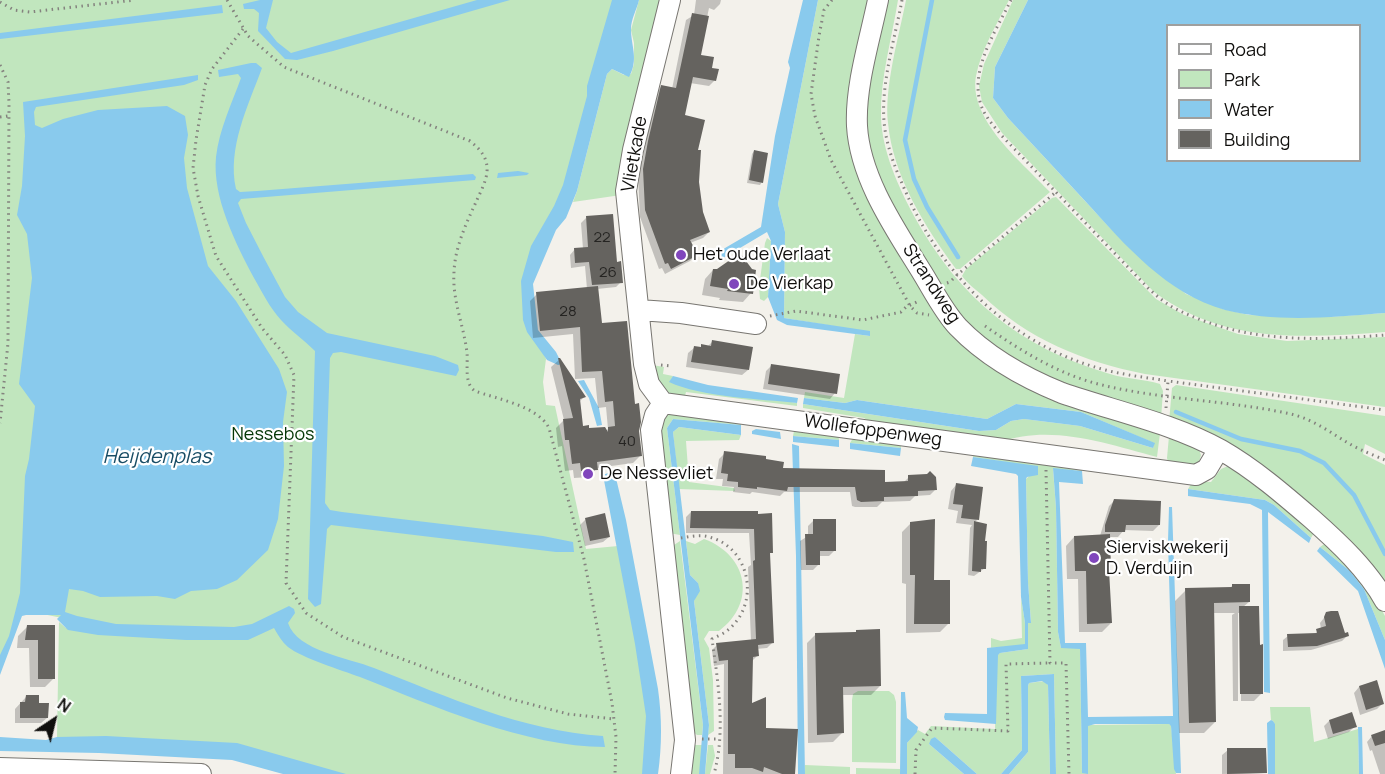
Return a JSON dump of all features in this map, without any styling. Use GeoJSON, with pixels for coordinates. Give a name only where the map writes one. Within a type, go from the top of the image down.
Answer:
{"type":"FeatureCollection","features":[{"type":"Feature","properties":{"kind":"street","name":"Vlietkade"},"geometry":{"type":"LineString","coordinates":[[663,403],[649,384],[644,364],[626,191],[633,150],[670,0]]}},
{"type":"Feature","properties":{"kind":"street","name":"Strandweg"},"geometry":{"type":"LineString","coordinates":[[878,0],[859,94],[857,126],[861,152],[882,203],[946,313],[959,328],[986,350],[1040,384],[1194,437],[1219,449]]}},
{"type":"Feature","properties":{"kind":"street"},"geometry":{"type":"LineString","coordinates":[[639,310],[762,320]]}},
{"type":"Feature","properties":{"kind":"street"},"geometry":{"type":"LineString","coordinates":[[663,403],[655,415],[651,430],[685,740],[681,774]]}},
{"type":"Feature","properties":{"kind":"street","name":"Wollefoppenweg"},"geometry":{"type":"LineString","coordinates":[[663,403],[1196,475],[1208,469],[1219,449]]}},
{"type":"Feature","properties":{"kind":"street"},"geometry":{"type":"LineString","coordinates":[[1219,449],[1254,471],[1334,538],[1366,573],[1385,601]]}},
{"type":"Feature","properties":{"kind":"street"},"geometry":{"type":"LineString","coordinates":[[0,768],[201,774]]}},
{"type":"Feature","properties":{"kind":"path"},"geometry":{"type":"LineString","coordinates":[[0,2],[14,10],[30,12],[135,0]]}},
{"type":"Feature","properties":{"kind":"path"},"geometry":{"type":"LineString","coordinates":[[227,0],[243,29],[257,45],[284,67],[470,141],[482,152],[487,164],[486,178],[463,230],[453,275],[467,351],[468,382],[470,388],[475,391],[532,411],[543,418],[549,428],[584,559],[614,719],[615,774]]}},
{"type":"Feature","properties":{"kind":"path"},"geometry":{"type":"LineString","coordinates":[[832,0],[824,10],[811,94],[815,116],[831,160],[910,306],[917,313],[931,316],[946,313]]}},
{"type":"Feature","properties":{"kind":"path"},"geometry":{"type":"LineString","coordinates":[[902,0],[885,92],[884,122],[897,173],[914,211],[930,238],[950,267],[986,306],[1030,338],[1067,356],[1113,372],[1385,410]]}},
{"type":"Feature","properties":{"kind":"path"},"geometry":{"type":"LineString","coordinates":[[1011,0],[982,61],[978,86],[981,107],[1002,136],[1149,289],[1172,307],[1212,324],[1245,333],[1288,339],[1385,335]]}},
{"type":"Feature","properties":{"kind":"path"},"geometry":{"type":"LineString","coordinates":[[243,29],[212,69],[205,85],[193,168],[198,195],[216,256],[262,328],[285,355],[294,375],[286,583],[306,613],[343,637],[507,698],[568,714],[614,719]]}},
{"type":"Feature","properties":{"kind":"path"},"geometry":{"type":"LineString","coordinates":[[0,65],[8,82],[8,343],[0,423]]}},
{"type":"Feature","properties":{"kind":"path"},"geometry":{"type":"LineString","coordinates":[[0,117],[8,116]]}},
{"type":"Feature","properties":{"kind":"path"},"geometry":{"type":"LineString","coordinates":[[762,320],[789,311]]}},
{"type":"Feature","properties":{"kind":"path"},"geometry":{"type":"LineString","coordinates":[[981,324],[1050,366],[1096,384],[1167,397],[1294,415],[1319,425],[1350,444],[1385,460]]}},
{"type":"Feature","properties":{"kind":"path"},"geometry":{"type":"LineString","coordinates":[[1165,427],[1168,381]]}},
{"type":"Feature","properties":{"kind":"path"},"geometry":{"type":"LineString","coordinates":[[1045,455],[1050,663]]}},
{"type":"Feature","properties":{"kind":"path"},"geometry":{"type":"LineString","coordinates":[[689,537],[706,536],[720,541],[740,560],[748,584],[748,594],[742,613],[727,632],[712,639],[719,690],[718,760],[714,774]]}},
{"type":"Feature","properties":{"kind":"path"},"geometry":{"type":"LineString","coordinates":[[915,774],[916,750],[932,728],[1008,731],[1006,664],[1050,663],[1065,663],[1069,774]]}},
{"type":"Feature","properties":{"kind":"path"},"geometry":{"type":"LineString","coordinates":[[714,739],[719,739]]}},
{"type":"Feature","properties":{"kind":"green space","name":"Nessebos"},"geometry":{"type":"Polygon","coordinates":[[[0,0],[621,0],[576,167],[537,246],[524,308],[546,359],[543,382],[546,405],[555,406],[586,549],[618,546],[657,751],[649,774],[314,774],[238,751],[57,737],[59,622],[66,628],[67,619],[23,610],[0,663],[0,0]]]}},
{"type":"Feature","properties":{"kind":"green space"},"geometry":{"type":"Polygon","coordinates":[[[639,0],[664,0],[621,195],[573,202],[607,74],[612,69],[624,75],[631,74],[634,64],[634,43],[631,30],[639,0]]]}},
{"type":"Feature","properties":{"kind":"green space"},"geometry":{"type":"Polygon","coordinates":[[[818,0],[871,0],[852,138],[958,335],[1160,433],[1157,457],[1099,442],[1059,435],[1020,437],[1000,442],[874,424],[864,418],[803,408],[803,404],[979,431],[996,430],[1011,421],[1024,419],[1080,426],[1153,448],[1154,443],[1081,412],[1016,404],[987,419],[857,400],[845,403],[804,398],[805,392],[844,398],[855,334],[870,336],[870,332],[784,318],[785,232],[778,204],[818,0]]]}},
{"type":"Feature","properties":{"kind":"green space"},"geometry":{"type":"Polygon","coordinates":[[[884,0],[898,0],[882,88],[881,117],[884,143],[902,193],[932,245],[951,272],[972,295],[1020,334],[1078,363],[1116,376],[1160,384],[1163,391],[1161,419],[1059,384],[994,347],[957,316],[884,192],[868,150],[864,115],[884,0]]]}},
{"type":"Feature","properties":{"kind":"green space"},"geometry":{"type":"Polygon","coordinates":[[[906,0],[1009,0],[982,57],[976,76],[976,92],[980,109],[1000,140],[1050,192],[960,269],[956,269],[933,236],[912,200],[896,162],[891,143],[887,109],[888,94],[906,0]]]}},
{"type":"Feature","properties":{"kind":"green space"},"geometry":{"type":"Polygon","coordinates":[[[1013,0],[1028,0],[995,67],[993,98],[1008,118],[1110,228],[1186,294],[1223,309],[1249,315],[1329,317],[1385,313],[1385,332],[1294,336],[1235,329],[1207,321],[1179,308],[1153,291],[1002,133],[982,102],[979,86],[984,64],[1013,0]]]}},
{"type":"Feature","properties":{"kind":"green space"},"geometry":{"type":"Polygon","coordinates":[[[1056,197],[1156,299],[1184,315],[1238,334],[1287,341],[1385,337],[1385,407],[1122,369],[1058,347],[1018,324],[999,311],[962,276],[966,269],[1056,197]]]}},
{"type":"Feature","properties":{"kind":"green space"},"geometry":{"type":"Polygon","coordinates":[[[767,238],[771,241],[768,297],[764,301],[760,299],[759,287],[767,238]]]}},
{"type":"Feature","properties":{"kind":"green space"},"geometry":{"type":"Polygon","coordinates":[[[652,365],[664,367],[663,374],[673,376],[670,382],[797,403],[797,406],[686,392],[685,396],[672,394],[662,388],[652,365]]]}},
{"type":"Feature","properties":{"kind":"green space"},"geometry":{"type":"Polygon","coordinates":[[[1176,385],[1385,416],[1385,454],[1365,444],[1363,454],[1385,465],[1385,589],[1362,558],[1169,422],[1172,388],[1176,385]]]}},
{"type":"Feature","properties":{"kind":"green space"},"geometry":{"type":"Polygon","coordinates":[[[673,410],[741,416],[741,425],[673,419],[667,428],[680,535],[669,533],[657,438],[661,420],[673,410]]]}},
{"type":"Feature","properties":{"kind":"green space"},"geometry":{"type":"Polygon","coordinates":[[[795,426],[838,432],[839,440],[793,436],[795,426]]]}},
{"type":"Feature","properties":{"kind":"green space"},"geometry":{"type":"Polygon","coordinates":[[[679,427],[741,435],[739,440],[686,441],[689,482],[734,488],[735,491],[679,489],[673,432],[679,427]]]}},
{"type":"Feature","properties":{"kind":"green space"},"geometry":{"type":"Polygon","coordinates":[[[855,435],[901,443],[901,448],[850,443],[855,435]]]}},
{"type":"Feature","properties":{"kind":"green space"},"geometry":{"type":"Polygon","coordinates":[[[1169,436],[1198,447],[1201,455],[1199,462],[1191,467],[1168,462],[1169,436]]]}},
{"type":"Feature","properties":{"kind":"green space"},"geometry":{"type":"Polygon","coordinates":[[[974,451],[1082,466],[1082,471],[1053,469],[1056,508],[1058,632],[1061,648],[1080,648],[1082,773],[1088,773],[1088,725],[1169,724],[1171,725],[1176,774],[1056,774],[1054,674],[1021,676],[1022,750],[1001,774],[977,774],[935,737],[929,744],[964,774],[907,774],[907,743],[918,730],[925,734],[931,726],[995,729],[997,655],[1028,649],[1028,623],[1031,622],[1026,479],[1038,467],[973,457],[974,451]]]}},
{"type":"Feature","properties":{"kind":"green space"},"geometry":{"type":"Polygon","coordinates":[[[1228,466],[1236,467],[1315,531],[1311,538],[1274,505],[1265,500],[1188,489],[1193,481],[1211,482],[1221,469],[1228,466]]]}},
{"type":"Feature","properties":{"kind":"green space"},"geometry":{"type":"Polygon","coordinates":[[[704,539],[719,546],[730,556],[738,568],[743,594],[739,607],[731,620],[719,631],[709,631],[704,639],[709,648],[713,680],[714,731],[708,735],[709,725],[694,601],[698,583],[690,575],[686,541],[695,544],[704,539]]]}},
{"type":"Feature","properties":{"kind":"green space"},"geometry":{"type":"Polygon","coordinates":[[[680,541],[703,725],[702,735],[693,732],[671,547],[680,541]]]}},
{"type":"Feature","properties":{"kind":"green space"},"geometry":{"type":"Polygon","coordinates":[[[1327,542],[1372,592],[1385,616],[1385,640],[1364,589],[1350,571],[1320,547],[1327,542]]]}},
{"type":"Feature","properties":{"kind":"green space"},"geometry":{"type":"Polygon","coordinates":[[[1021,597],[1025,623],[1025,645],[991,648],[991,638],[1001,641],[1022,638],[1021,597]]]}},
{"type":"Feature","properties":{"kind":"green space"},"geometry":{"type":"Polygon","coordinates":[[[1045,681],[1048,685],[1050,774],[1009,774],[1028,752],[1029,683],[1045,681]]]}},
{"type":"Feature","properties":{"kind":"green space"},"geometry":{"type":"Polygon","coordinates":[[[858,691],[889,691],[894,695],[896,763],[852,762],[852,700],[853,694],[858,691]]]}},
{"type":"Feature","properties":{"kind":"green space"},"geometry":{"type":"Polygon","coordinates":[[[1270,707],[1310,707],[1314,742],[1358,729],[1359,774],[1275,774],[1275,725],[1271,720],[1270,707]]]}},
{"type":"Feature","properties":{"kind":"green space"},"geometry":{"type":"Polygon","coordinates":[[[694,745],[702,745],[700,770],[699,774],[688,774],[694,745]]]}},
{"type":"Feature","properties":{"kind":"green space"},"geometry":{"type":"Polygon","coordinates":[[[708,745],[713,745],[715,756],[710,774],[705,774],[708,745]]]}},
{"type":"Feature","properties":{"kind":"green space"},"geometry":{"type":"Polygon","coordinates":[[[805,765],[850,767],[850,774],[805,774],[805,765]]]}},
{"type":"Feature","properties":{"kind":"green space"},"geometry":{"type":"Polygon","coordinates":[[[856,768],[900,769],[900,774],[856,774],[856,768]]]}},
{"type":"Feature","properties":{"kind":"water"},"geometry":{"type":"Polygon","coordinates":[[[273,0],[266,28],[277,42],[291,53],[477,0],[510,0],[297,60],[285,59],[258,31],[259,13],[254,9],[244,9],[243,4],[273,0]]]}},
{"type":"Feature","properties":{"kind":"water"},"geometry":{"type":"Polygon","coordinates":[[[612,0],[639,0],[631,25],[634,64],[629,77],[612,69],[607,74],[577,191],[566,218],[556,230],[533,284],[538,330],[556,352],[562,364],[558,365],[547,360],[527,332],[523,320],[521,281],[531,246],[563,185],[587,96],[587,86],[612,0]]]}},
{"type":"Feature","properties":{"kind":"water"},"geometry":{"type":"Polygon","coordinates":[[[803,0],[818,0],[778,204],[785,232],[784,318],[870,331],[870,336],[787,325],[777,320],[768,297],[771,241],[767,232],[718,261],[713,255],[761,227],[775,136],[790,68],[788,62],[803,0]]]}},
{"type":"Feature","properties":{"kind":"water"},"geometry":{"type":"Polygon","coordinates":[[[1028,0],[1385,0],[1385,313],[1305,318],[1265,317],[1225,310],[1204,303],[1166,280],[1132,251],[1008,118],[993,98],[995,67],[1028,0]]]}},
{"type":"Feature","properties":{"kind":"water"},"geometry":{"type":"Polygon","coordinates":[[[222,5],[223,13],[0,39],[0,33],[222,5]]]}},
{"type":"Feature","properties":{"kind":"water"},"geometry":{"type":"Polygon","coordinates":[[[256,63],[262,68],[240,127],[234,158],[236,189],[240,192],[473,174],[476,177],[475,180],[241,199],[238,203],[285,297],[298,312],[327,333],[435,356],[458,365],[459,370],[456,376],[341,352],[333,353],[330,358],[325,503],[330,510],[342,512],[543,536],[573,542],[574,552],[556,552],[331,525],[327,529],[321,604],[315,607],[308,599],[315,351],[289,328],[266,300],[227,220],[216,172],[220,137],[241,78],[238,74],[219,77],[218,70],[256,63]]]}},
{"type":"Feature","properties":{"kind":"water","name":"Heijdenplas"},"geometry":{"type":"Polygon","coordinates":[[[198,75],[198,80],[184,85],[36,107],[35,125],[42,128],[63,119],[98,110],[167,106],[185,116],[188,135],[184,158],[187,188],[208,266],[236,301],[279,369],[287,392],[283,422],[284,466],[278,519],[268,550],[237,580],[217,589],[191,591],[175,599],[157,596],[100,597],[69,589],[65,612],[116,624],[234,627],[252,624],[289,606],[294,609],[295,613],[288,623],[293,633],[313,647],[515,720],[573,733],[603,736],[605,747],[544,740],[449,712],[302,655],[286,645],[274,628],[248,640],[186,640],[98,635],[68,630],[57,619],[61,615],[26,615],[22,616],[0,675],[0,655],[9,636],[20,593],[25,476],[35,406],[19,384],[32,278],[27,234],[17,215],[22,186],[25,136],[23,102],[198,75]]]}},
{"type":"Feature","properties":{"kind":"water"},"geometry":{"type":"Polygon","coordinates":[[[518,171],[529,173],[497,178],[498,173],[518,171]]]}},
{"type":"Feature","properties":{"kind":"water"},"geometry":{"type":"Polygon","coordinates":[[[673,376],[708,385],[798,398],[797,403],[714,394],[669,382],[673,376]]]}},
{"type":"Feature","properties":{"kind":"water"},"geometry":{"type":"Polygon","coordinates":[[[584,380],[599,408],[602,425],[597,426],[589,398],[578,381],[584,380]]]}},
{"type":"Feature","properties":{"kind":"water"},"geometry":{"type":"Polygon","coordinates":[[[804,398],[845,403],[857,400],[987,419],[1016,404],[1081,412],[1155,443],[1153,448],[1080,426],[1024,419],[1011,421],[996,430],[979,431],[803,404],[804,398]]]}},
{"type":"Feature","properties":{"kind":"water"},"geometry":{"type":"Polygon","coordinates":[[[673,419],[741,425],[741,435],[679,427],[673,432],[690,575],[698,583],[700,591],[694,601],[709,725],[705,774],[699,774],[703,725],[667,428],[673,419]]]}},
{"type":"Feature","properties":{"kind":"water"},"geometry":{"type":"Polygon","coordinates":[[[756,429],[780,432],[781,439],[752,434],[752,431],[756,429]]]}},
{"type":"Feature","properties":{"kind":"water"},"geometry":{"type":"Polygon","coordinates":[[[793,436],[839,440],[839,447],[793,442],[793,436]]]}},
{"type":"Feature","properties":{"kind":"water"},"geometry":{"type":"Polygon","coordinates":[[[850,443],[901,448],[900,456],[850,449],[850,443]]]}},
{"type":"Feature","properties":{"kind":"water"},"geometry":{"type":"Polygon","coordinates":[[[792,444],[799,446],[805,774],[798,774],[796,556],[792,444]]]}},
{"type":"Feature","properties":{"kind":"water"},"geometry":{"type":"Polygon","coordinates":[[[973,457],[1038,466],[1038,475],[1026,479],[1031,623],[1028,623],[1028,649],[998,655],[996,724],[945,720],[944,717],[945,713],[987,714],[987,648],[1025,644],[1021,597],[1018,476],[971,466],[973,457]]]}},
{"type":"Feature","properties":{"kind":"water"},"geometry":{"type":"Polygon","coordinates":[[[1053,468],[1082,471],[1083,484],[1059,482],[1065,643],[1086,643],[1088,717],[1173,716],[1168,541],[1169,507],[1172,507],[1181,773],[1176,773],[1174,769],[1169,724],[1095,724],[1088,726],[1088,774],[1082,773],[1080,649],[1061,648],[1058,632],[1053,468]]]}},
{"type":"Feature","properties":{"kind":"water"},"geometry":{"type":"Polygon","coordinates":[[[615,474],[626,520],[658,689],[661,732],[658,774],[642,774],[646,716],[635,644],[603,475],[615,474]]]}},
{"type":"Feature","properties":{"kind":"water"},"geometry":{"type":"Polygon","coordinates":[[[1188,489],[1265,500],[1274,505],[1311,538],[1309,543],[1268,512],[1270,693],[1264,692],[1262,510],[1250,504],[1188,496],[1188,489]]]}},
{"type":"Feature","properties":{"kind":"water"},"geometry":{"type":"Polygon","coordinates":[[[1320,547],[1350,571],[1364,589],[1385,640],[1385,669],[1358,591],[1317,551],[1320,547]]]}},
{"type":"Feature","properties":{"kind":"water"},"geometry":{"type":"Polygon","coordinates":[[[1054,674],[1056,774],[1050,774],[1048,685],[1042,681],[1029,683],[1028,686],[1028,752],[1009,774],[1001,774],[1022,750],[1021,676],[1054,674]]]}},
{"type":"Feature","properties":{"kind":"water"},"geometry":{"type":"Polygon","coordinates":[[[901,692],[905,692],[907,718],[918,727],[917,732],[907,743],[907,774],[900,774],[901,692]]]}},
{"type":"Feature","properties":{"kind":"water"},"geometry":{"type":"Polygon","coordinates":[[[1271,720],[1275,724],[1275,774],[1268,774],[1267,723],[1271,720]]]}},
{"type":"Feature","properties":{"kind":"water"},"geometry":{"type":"Polygon","coordinates":[[[1358,727],[1362,727],[1363,774],[1359,774],[1358,727]]]}},
{"type":"Feature","properties":{"kind":"water"},"geometry":{"type":"Polygon","coordinates":[[[106,736],[237,743],[346,774],[283,774],[232,760],[99,753],[0,751],[0,737],[46,740],[57,737],[106,736]]]}},
{"type":"Feature","properties":{"kind":"water"},"geometry":{"type":"Polygon","coordinates":[[[935,737],[977,774],[964,774],[929,744],[935,737]]]}},
{"type":"Feature","properties":{"kind":"building"},"geometry":{"type":"Polygon","coordinates":[[[692,13],[709,16],[701,55],[714,57],[712,68],[719,69],[716,81],[693,77],[685,115],[705,120],[698,150],[701,150],[699,182],[703,212],[710,232],[690,240],[698,255],[671,269],[668,263],[665,264],[645,210],[643,169],[661,85],[676,88],[692,13]]]}},
{"type":"Feature","properties":{"kind":"building"},"geometry":{"type":"Polygon","coordinates":[[[754,150],[768,153],[763,183],[749,180],[754,150]]]}},
{"type":"Feature","properties":{"kind":"building"},"geometry":{"type":"Polygon","coordinates":[[[613,214],[617,262],[621,261],[623,283],[592,285],[589,262],[575,263],[574,248],[588,247],[586,216],[613,214]]]}},
{"type":"Feature","properties":{"kind":"building"},"geometry":{"type":"Polygon","coordinates":[[[740,253],[752,269],[756,270],[753,294],[727,291],[728,289],[710,286],[713,269],[717,269],[740,253]]]}},
{"type":"Feature","properties":{"kind":"building"},"geometry":{"type":"Polygon","coordinates":[[[598,286],[602,323],[627,321],[635,404],[639,403],[642,456],[597,462],[598,470],[581,471],[580,463],[572,464],[569,440],[565,440],[563,419],[573,418],[558,358],[586,397],[580,399],[583,426],[605,427],[608,432],[608,427],[615,426],[613,401],[605,402],[602,371],[582,372],[580,327],[540,331],[536,292],[598,286]]]}},
{"type":"Feature","properties":{"kind":"building"},"geometry":{"type":"Polygon","coordinates":[[[712,340],[753,347],[749,370],[691,362],[694,346],[701,347],[701,344],[711,346],[712,340]]]}},
{"type":"Feature","properties":{"kind":"building"},"geometry":{"type":"Polygon","coordinates":[[[771,364],[840,374],[837,394],[768,384],[771,364]]]}},
{"type":"Feature","properties":{"kind":"building"},"geometry":{"type":"Polygon","coordinates":[[[724,451],[766,456],[766,459],[784,462],[783,468],[885,470],[885,482],[908,481],[908,475],[927,474],[930,471],[936,477],[937,490],[918,491],[918,496],[884,497],[884,501],[861,502],[857,500],[855,487],[788,487],[787,491],[738,487],[738,482],[727,481],[728,474],[721,473],[724,451]]]}},
{"type":"Feature","properties":{"kind":"building"},"geometry":{"type":"Polygon","coordinates":[[[956,483],[983,487],[979,520],[961,518],[963,505],[953,504],[956,483]]]}},
{"type":"Feature","properties":{"kind":"building"},"geometry":{"type":"Polygon","coordinates":[[[1114,499],[1161,501],[1160,525],[1126,525],[1125,532],[1105,532],[1105,525],[1114,499]]]}},
{"type":"Feature","properties":{"kind":"building"},"geometry":{"type":"Polygon","coordinates":[[[691,511],[772,513],[773,553],[770,553],[774,643],[758,645],[759,656],[753,657],[752,703],[766,697],[766,728],[798,729],[795,774],[782,774],[764,767],[763,772],[752,768],[735,768],[735,754],[728,754],[728,660],[719,661],[716,643],[756,639],[754,529],[690,528],[691,511]]]}},
{"type":"Feature","properties":{"kind":"building"},"geometry":{"type":"Polygon","coordinates":[[[605,513],[610,537],[590,541],[585,518],[605,513]]]}},
{"type":"Feature","properties":{"kind":"building"},"geometry":{"type":"Polygon","coordinates":[[[813,519],[836,519],[836,551],[820,551],[820,565],[806,565],[805,534],[813,534],[813,519]]]}},
{"type":"Feature","properties":{"kind":"building"},"geometry":{"type":"Polygon","coordinates":[[[935,519],[934,580],[950,580],[950,624],[914,624],[915,575],[910,575],[910,522],[935,519]]]}},
{"type":"Feature","properties":{"kind":"building"},"geometry":{"type":"Polygon","coordinates":[[[974,521],[987,524],[986,569],[981,569],[981,572],[972,571],[974,521]]]}},
{"type":"Feature","properties":{"kind":"building"},"geometry":{"type":"Polygon","coordinates":[[[1110,534],[1111,570],[1109,570],[1112,623],[1087,624],[1086,571],[1075,571],[1074,536],[1110,534]]]}},
{"type":"Feature","properties":{"kind":"building"},"geometry":{"type":"Polygon","coordinates":[[[1232,584],[1250,584],[1250,602],[1214,603],[1216,722],[1189,723],[1185,588],[1232,587],[1232,584]]]}},
{"type":"Feature","properties":{"kind":"building"},"geometry":{"type":"Polygon","coordinates":[[[1239,606],[1259,606],[1260,645],[1263,644],[1263,694],[1240,694],[1239,606]]]}},
{"type":"Feature","properties":{"kind":"building"},"geometry":{"type":"Polygon","coordinates":[[[1338,611],[1345,633],[1348,632],[1349,636],[1317,646],[1288,647],[1287,634],[1317,633],[1316,629],[1326,626],[1324,617],[1326,612],[1338,611]]]}},
{"type":"Feature","properties":{"kind":"building"},"geometry":{"type":"Polygon","coordinates":[[[27,625],[55,625],[55,679],[38,679],[38,640],[25,640],[27,625]]]}},
{"type":"Feature","properties":{"kind":"building"},"geometry":{"type":"Polygon","coordinates":[[[880,629],[881,686],[843,687],[844,733],[817,735],[815,633],[880,629]]]}},
{"type":"Feature","properties":{"kind":"building"},"geometry":{"type":"Polygon","coordinates":[[[1377,680],[1384,704],[1366,710],[1359,686],[1377,680]]]}},
{"type":"Feature","properties":{"kind":"building"},"geometry":{"type":"Polygon","coordinates":[[[26,695],[39,695],[39,703],[49,703],[48,718],[20,718],[20,702],[25,702],[26,695]]]}},
{"type":"Feature","properties":{"kind":"building"},"geometry":{"type":"Polygon","coordinates":[[[1352,712],[1357,727],[1333,734],[1329,720],[1352,712]]]}},
{"type":"Feature","properties":{"kind":"building"},"geometry":{"type":"Polygon","coordinates":[[[1385,730],[1385,743],[1375,746],[1371,735],[1385,730]]]}},
{"type":"Feature","properties":{"kind":"building"},"geometry":{"type":"Polygon","coordinates":[[[1227,748],[1266,748],[1267,773],[1227,774],[1227,748]]]}},
{"type":"Feature","properties":{"kind":"waterway"},"geometry":{"type":"LineString","coordinates":[[932,0],[905,140],[914,179],[927,207],[958,257]]}},
{"type":"Feature","properties":{"kind":"waterway"},"geometry":{"type":"LineString","coordinates":[[1176,412],[1241,439],[1300,451],[1324,463],[1354,495],[1385,554]]}},
{"type":"Feature","properties":{"kind":"place","name":"Het oude Verlaat"},"geometry":{"type":"Point","coordinates":[681,255]}},
{"type":"Feature","properties":{"kind":"place","name":"De Vierkap"},"geometry":{"type":"Point","coordinates":[734,284]}},
{"type":"Feature","properties":{"kind":"place","name":"De Nessevliet"},"geometry":{"type":"Point","coordinates":[588,474]}},
{"type":"Feature","properties":{"kind":"place","name":"Sierviskwekerij D. Verduijn"},"geometry":{"type":"Point","coordinates":[1094,558]}}]}
